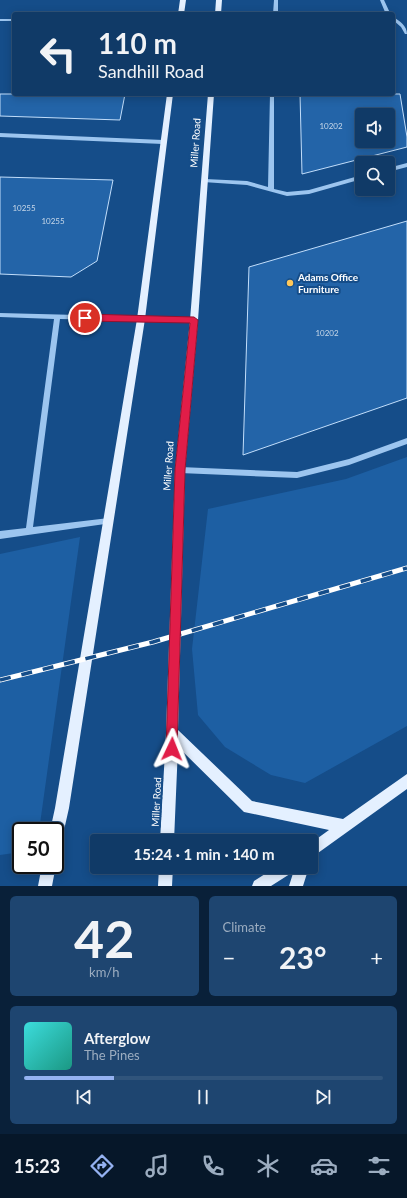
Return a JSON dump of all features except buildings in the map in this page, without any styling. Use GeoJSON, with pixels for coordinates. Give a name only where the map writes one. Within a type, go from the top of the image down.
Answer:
{"type":"FeatureCollection","features":[{"type":"Feature","properties":{"kind":"main road"},"geometry":{"type":"LineString","coordinates":[[181,12],[183,0]]}},
{"type":"Feature","properties":{"kind":"main road"},"geometry":{"type":"LineString","coordinates":[[218,12],[219,0]]}},
{"type":"Feature","properties":{"kind":"main road"},"geometry":{"type":"LineString","coordinates":[[59,822],[141,319],[170,96]]}},
{"type":"Feature","properties":{"kind":"main road","name":"Miller Road"},"geometry":{"type":"LineString","coordinates":[[167,834],[180,470],[194,320],[211,96]]}},
{"type":"Feature","properties":{"kind":"main road"},"geometry":{"type":"LineString","coordinates":[[172,733],[249,807],[344,826]]}},
{"type":"Feature","properties":{"kind":"main road"},"geometry":{"type":"LineString","coordinates":[[318,846],[407,781]]}},
{"type":"Feature","properties":{"kind":"main road"},"geometry":{"type":"LineString","coordinates":[[45,886],[47,874]]}},
{"type":"Feature","properties":{"kind":"main road"},"geometry":{"type":"LineString","coordinates":[[165,886],[166,874]]}},
{"type":"Feature","properties":{"kind":"main road"},"geometry":{"type":"LineString","coordinates":[[259,886],[277,874]]}},
{"type":"Feature","properties":{"kind":"main road"},"geometry":{"type":"LineString","coordinates":[[296,886],[300,874]]}},
{"type":"Feature","properties":{"kind":"street"},"geometry":{"type":"LineString","coordinates":[[276,0],[276,12]]}},
{"type":"Feature","properties":{"kind":"street"},"geometry":{"type":"LineString","coordinates":[[382,0],[387,12]]}},
{"type":"Feature","properties":{"kind":"street"},"geometry":{"type":"LineString","coordinates":[[0,20],[12,20]]}},
{"type":"Feature","properties":{"kind":"street"},"geometry":{"type":"LineString","coordinates":[[395,20],[403,26],[407,33]]}},
{"type":"Feature","properties":{"kind":"street"},"geometry":{"type":"LineString","coordinates":[[270,190],[272,96]]}},
{"type":"Feature","properties":{"kind":"street"},"geometry":{"type":"LineString","coordinates":[[0,135],[163,142]]}},
{"type":"Feature","properties":{"kind":"street"},"geometry":{"type":"LineString","coordinates":[[395,168],[407,165]]}},
{"type":"Feature","properties":{"kind":"street"},"geometry":{"type":"LineString","coordinates":[[205,181],[247,183],[287,194],[310,192],[355,179]]}},
{"type":"Feature","properties":{"kind":"street"},"geometry":{"type":"LineString","coordinates":[[0,315],[194,320]]}},
{"type":"Feature","properties":{"kind":"street"},"geometry":{"type":"LineString","coordinates":[[29,531],[56,317]]}},
{"type":"Feature","properties":{"kind":"street"},"geometry":{"type":"LineString","coordinates":[[180,470],[297,475],[349,462],[407,441]]}},
{"type":"Feature","properties":{"kind":"street"},"geometry":{"type":"LineString","coordinates":[[0,535],[109,521]]}},
{"type":"Feature","properties":{"kind":"shaded area"},"geometry":{"type":"Polygon","coordinates":[[[407,457],[407,726],[305,783],[271,775],[225,747],[198,715],[192,649],[208,509],[346,479],[407,457]]]}},
{"type":"Feature","properties":{"kind":"shaded area"},"geometry":{"type":"Polygon","coordinates":[[[80,537],[40,822],[12,822],[12,853],[0,855],[0,554],[80,537]]]}},
{"type":"Feature","properties":{"kind":"railway"},"geometry":{"type":"LineString","coordinates":[[0,680],[153,642],[407,568]]}},
{"type":"Feature","properties":{"kind":"place","name":"Adams Office Furniture"},"geometry":{"type":"Point","coordinates":[290,283]}},
{"type":"Feature","properties":{"kind":"route"},"geometry":{"type":"LineString","coordinates":[[85,318],[194,320],[180,470],[172,749]]}}]}
